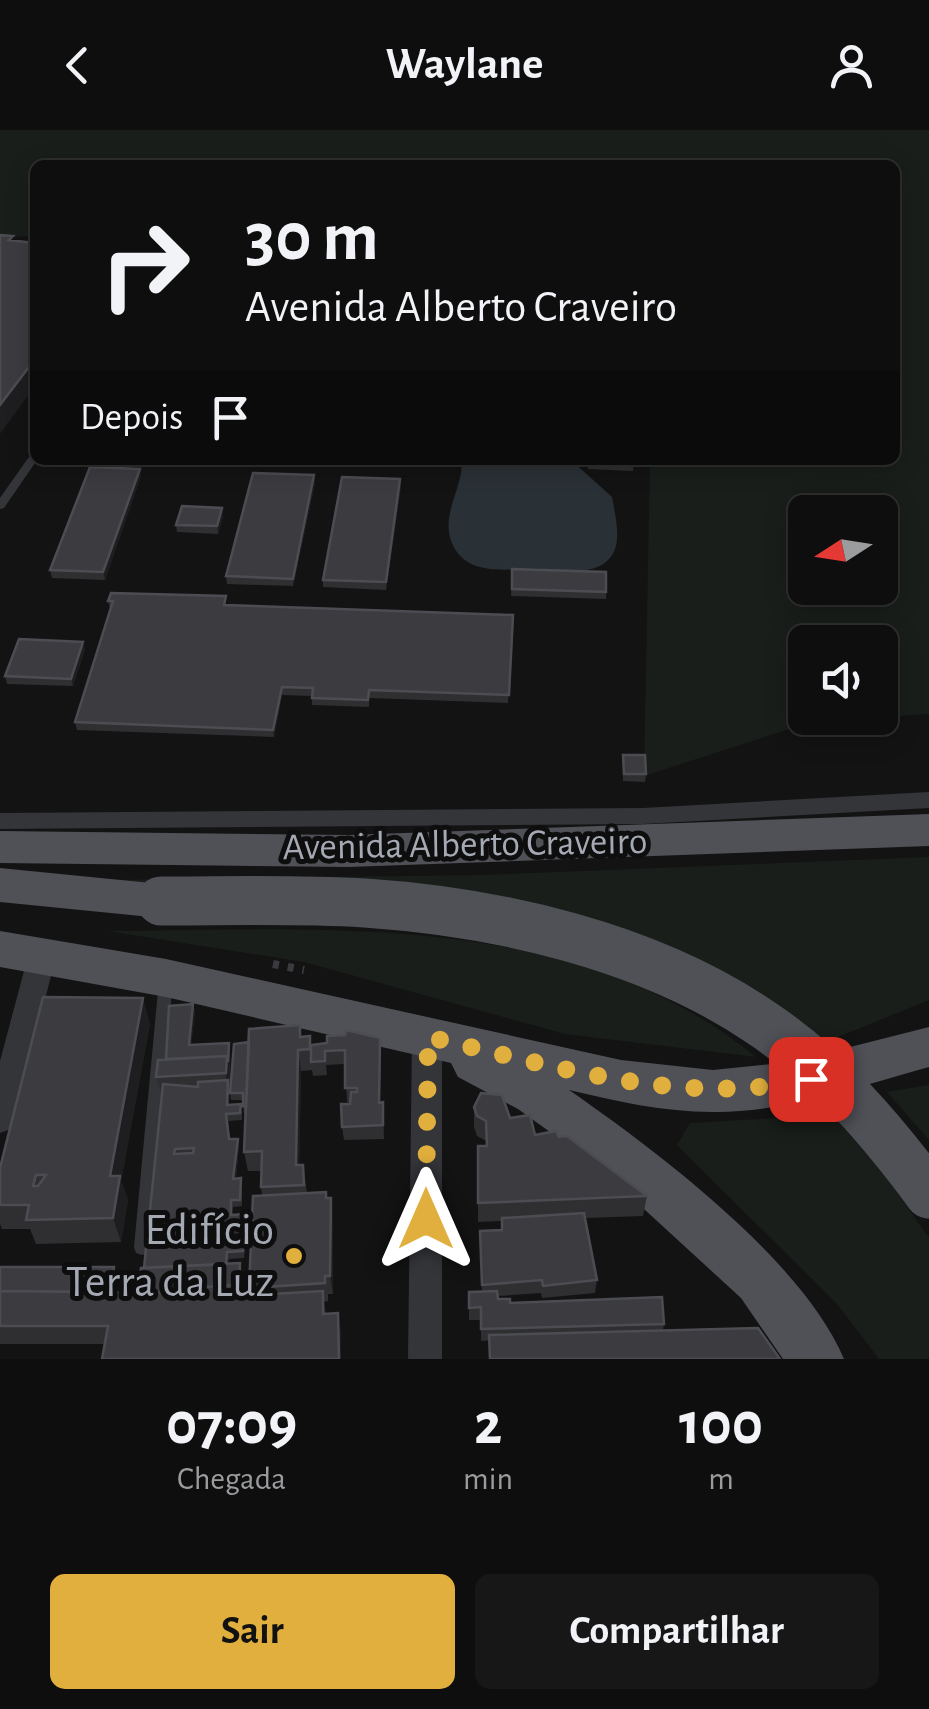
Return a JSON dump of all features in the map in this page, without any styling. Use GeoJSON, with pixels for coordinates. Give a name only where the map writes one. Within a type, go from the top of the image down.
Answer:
{"type":"FeatureCollection","features":[{"type":"Feature","properties":{"kind":"main road","name":"Avenida Alberto Craveiro"},"geometry":{"type":"LineString","coordinates":[[0,847],[94,851],[512,846],[929,830]]}},
{"type":"Feature","properties":{"kind":"main road"},"geometry":{"type":"LineString","coordinates":[[0,885],[161,901],[395,906],[478,916],[663,972],[742,1009],[788,1045],[862,1114],[929,1194]]}},
{"type":"Feature","properties":{"kind":"main road"},"geometry":{"type":"LineString","coordinates":[[21,953],[166,978],[621,1081],[713,1091],[791,1084],[929,1046]]}},
{"type":"Feature","properties":{"kind":"main road"},"geometry":{"type":"LineString","coordinates":[[428,1037],[535,1094],[614,1148],[760,1280],[816,1359]]}},
{"type":"Feature","properties":{"kind":"street"},"geometry":{"type":"LineString","coordinates":[[0,821],[643,816],[929,800]]}},
{"type":"Feature","properties":{"kind":"street"},"geometry":{"type":"LineString","coordinates":[[0,1119],[21,953]]}},
{"type":"Feature","properties":{"kind":"street"},"geometry":{"type":"LineString","coordinates":[[425,1359],[428,1037]]}},
{"type":"Feature","properties":{"kind":"lane"},"geometry":{"type":"LineString","coordinates":[[0,506],[30,463]]}},
{"type":"Feature","properties":{"kind":"lane"},"geometry":{"type":"LineString","coordinates":[[142,1247],[166,978]]}},
{"type":"Feature","properties":{"kind":"path"},"geometry":{"type":"LineString","coordinates":[[268,963],[324,976]]}},
{"type":"Feature","properties":{"kind":"shaded area"},"geometry":{"type":"Polygon","coordinates":[[[0,130],[929,130],[929,714],[898,716],[898,625],[788,625],[788,729],[644,776],[650,465],[900,465],[900,160],[30,160],[30,236],[0,237],[0,130]]]}},
{"type":"Feature","properties":{"kind":"shaded area"},"geometry":{"type":"Polygon","coordinates":[[[462,465],[577,465],[612,497],[617,529],[614,552],[604,564],[578,571],[492,569],[468,562],[459,555],[449,533],[450,512],[462,465]]]}},
{"type":"Feature","properties":{"kind":"shaded area"},"geometry":{"type":"Polygon","coordinates":[[[929,857],[929,1000],[826,1042],[688,958],[106,888],[107,880],[483,875],[929,857]]]}},
{"type":"Feature","properties":{"kind":"shaded area"},"geometry":{"type":"Polygon","coordinates":[[[108,931],[361,931],[446,938],[530,952],[610,975],[686,1009],[756,1057],[565,1034],[304,962],[108,931]]]}},
{"type":"Feature","properties":{"kind":"shaded area"},"geometry":{"type":"Polygon","coordinates":[[[929,1085],[929,1140],[887,1092],[929,1085]]]}},
{"type":"Feature","properties":{"kind":"shaded area"},"geometry":{"type":"Polygon","coordinates":[[[814,1095],[879,1167],[929,1238],[929,1359],[879,1359],[837,1304],[677,1145],[690,1123],[794,1117],[814,1095]]]}},
{"type":"Feature","properties":{"kind":"building"},"geometry":{"type":"Polygon","coordinates":[[[0,235],[30,242],[30,366],[0,405],[0,235]]]}},
{"type":"Feature","properties":{"kind":"building"},"geometry":{"type":"Polygon","coordinates":[[[90,467],[140,469],[103,572],[50,570],[90,467]]]}},
{"type":"Feature","properties":{"kind":"building"},"geometry":{"type":"Polygon","coordinates":[[[253,473],[314,475],[293,579],[226,576],[253,473]]]}},
{"type":"Feature","properties":{"kind":"building"},"geometry":{"type":"Polygon","coordinates":[[[342,477],[400,479],[386,582],[323,580],[342,477]]]}},
{"type":"Feature","properties":{"kind":"building"},"geometry":{"type":"Polygon","coordinates":[[[182,506],[222,508],[217,526],[176,525],[182,506]]]}},
{"type":"Feature","properties":{"kind":"building"},"geometry":{"type":"Polygon","coordinates":[[[512,569],[606,572],[606,592],[512,589],[512,569]]]}},
{"type":"Feature","properties":{"kind":"building"},"geometry":{"type":"Polygon","coordinates":[[[111,593],[226,596],[224,605],[513,615],[509,695],[369,690],[368,700],[312,698],[313,688],[282,687],[273,730],[75,722],[113,601],[108,601],[111,593]]]}},
{"type":"Feature","properties":{"kind":"building"},"geometry":{"type":"Polygon","coordinates":[[[19,639],[83,642],[71,679],[5,676],[19,639]]]}},
{"type":"Feature","properties":{"kind":"building"},"geometry":{"type":"Polygon","coordinates":[[[623,755],[645,755],[646,774],[624,774],[623,755]]]}},
{"type":"Feature","properties":{"kind":"building"},"geometry":{"type":"Polygon","coordinates":[[[43,997],[143,998],[110,1176],[120,1176],[113,1218],[26,1220],[29,1205],[0,1205],[0,1168],[43,997]],[[36,1175],[33,1186],[38,1186],[46,1175],[36,1175]]]}},
{"type":"Feature","properties":{"kind":"building"},"geometry":{"type":"Polygon","coordinates":[[[193,1004],[189,1045],[229,1043],[228,1062],[227,1056],[166,1059],[169,1006],[193,1004]]]}},
{"type":"Feature","properties":{"kind":"building"},"geometry":{"type":"Polygon","coordinates":[[[300,1025],[300,1037],[310,1036],[310,1049],[298,1050],[296,1165],[303,1165],[304,1185],[261,1187],[262,1151],[244,1152],[249,1029],[300,1025]]]}},
{"type":"Feature","properties":{"kind":"building"},"geometry":{"type":"Polygon","coordinates":[[[346,1030],[380,1038],[379,1103],[383,1102],[383,1125],[342,1127],[341,1104],[350,1104],[351,1092],[357,1092],[357,1088],[345,1088],[345,1050],[325,1051],[325,1061],[311,1062],[311,1045],[327,1043],[327,1036],[345,1035],[346,1030]]]}},
{"type":"Feature","properties":{"kind":"building"},"geometry":{"type":"Polygon","coordinates":[[[249,1042],[246,1107],[243,1093],[230,1093],[234,1044],[249,1042]]]}},
{"type":"Feature","properties":{"kind":"building"},"geometry":{"type":"Polygon","coordinates":[[[227,1056],[226,1073],[156,1077],[158,1060],[227,1056]]]}},
{"type":"Feature","properties":{"kind":"building"},"geometry":{"type":"Polygon","coordinates":[[[228,1080],[227,1105],[241,1104],[240,1113],[226,1114],[229,1139],[238,1139],[233,1179],[241,1178],[240,1200],[231,1200],[231,1215],[245,1214],[245,1226],[229,1227],[228,1242],[244,1242],[243,1251],[227,1252],[226,1264],[144,1268],[163,1084],[198,1087],[198,1082],[228,1080]],[[194,1148],[175,1149],[174,1154],[193,1153],[194,1148]]]}},
{"type":"Feature","properties":{"kind":"building"},"geometry":{"type":"Polygon","coordinates":[[[481,1093],[502,1095],[510,1118],[530,1115],[535,1135],[556,1131],[559,1137],[567,1136],[647,1196],[478,1203],[478,1146],[487,1146],[486,1121],[477,1116],[474,1107],[481,1093]]]}},
{"type":"Feature","properties":{"kind":"building","name":"Edifício Terra da Luz"},"geometry":{"type":"Polygon","coordinates":[[[326,1192],[326,1198],[331,1198],[330,1276],[325,1276],[325,1283],[249,1288],[253,1196],[326,1192]]]}},
{"type":"Feature","properties":{"kind":"building"},"geometry":{"type":"Polygon","coordinates":[[[584,1213],[597,1280],[543,1286],[542,1280],[482,1285],[480,1231],[502,1230],[502,1218],[584,1213]]]}},
{"type":"Feature","properties":{"kind":"building"},"geometry":{"type":"Polygon","coordinates":[[[240,1263],[239,1291],[237,1285],[138,1293],[141,1268],[240,1263]]]}},
{"type":"Feature","properties":{"kind":"building"},"geometry":{"type":"Polygon","coordinates":[[[0,1267],[114,1267],[110,1292],[0,1291],[0,1267]]]}},
{"type":"Feature","properties":{"kind":"building"},"geometry":{"type":"Polygon","coordinates":[[[237,1285],[236,1296],[323,1291],[323,1314],[338,1313],[339,1359],[102,1359],[108,1326],[0,1326],[0,1291],[170,1293],[171,1289],[237,1285]]]}},
{"type":"Feature","properties":{"kind":"building"},"geometry":{"type":"Polygon","coordinates":[[[497,1291],[498,1299],[510,1299],[510,1303],[662,1297],[664,1324],[481,1329],[481,1307],[469,1308],[469,1292],[497,1291]]]}},
{"type":"Feature","properties":{"kind":"building"},"geometry":{"type":"Polygon","coordinates":[[[758,1328],[780,1359],[490,1359],[489,1335],[758,1328]]]}},
{"type":"Feature","properties":{"kind":"place","name":"Edifício Terra da Luz"},"geometry":{"type":"Point","coordinates":[294,1256]}},
{"type":"Feature","properties":{"kind":"route"},"geometry":{"type":"LineString","coordinates":[[426,1219],[428,1037],[621,1081],[682,1088],[760,1088],[811,1079]]}}]}
